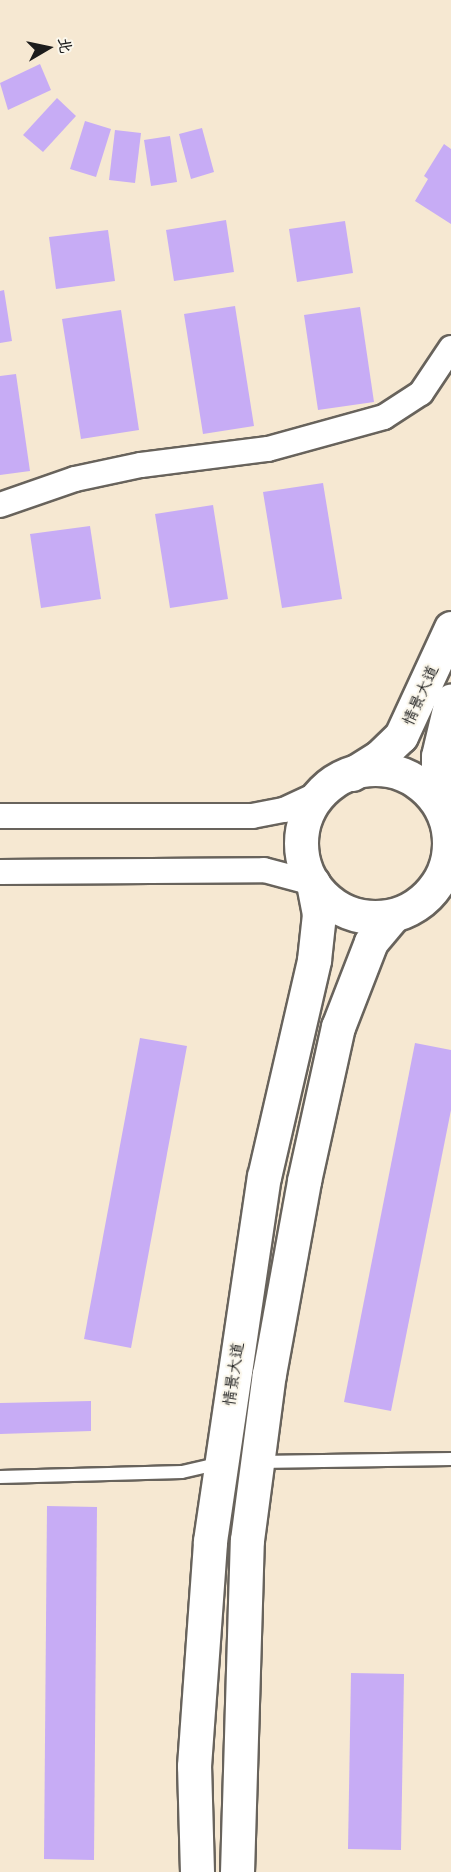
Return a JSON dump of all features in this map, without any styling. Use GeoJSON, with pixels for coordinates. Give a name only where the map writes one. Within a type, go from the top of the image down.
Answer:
{"type":"FeatureCollection","features":[{"type":"Feature","properties":{"kind":"street"},"geometry":{"type":"LineString","coordinates":[[0,505],[75,479],[141,465],[268,449],[384,417],[421,393],[451,348]]}},
{"type":"Feature","properties":{"kind":"street","name":"情景大道"},"geometry":{"type":"LineString","coordinates":[[350,775],[378,758],[401,736],[451,628]]}},
{"type":"Feature","properties":{"kind":"street","name":"情景大道"},"geometry":{"type":"LineString","coordinates":[[444,802],[438,756],[451,701]]}},
{"type":"Feature","properties":{"kind":"street"},"geometry":{"type":"LineString","coordinates":[[0,816],[252,816],[284,810],[319,794],[350,775],[373,771],[404,773],[444,802],[449,836],[443,883],[393,916],[371,942],[338,1027],[304,1181],[247,1540],[237,1872]]}},
{"type":"Feature","properties":{"kind":"street"},"geometry":{"type":"LineString","coordinates":[[319,794],[306,815],[300,842],[304,867],[313,883],[336,905],[352,913],[379,918],[393,916]]}},
{"type":"Feature","properties":{"kind":"street"},"geometry":{"type":"LineString","coordinates":[[0,872],[264,870],[313,883]]}},
{"type":"Feature","properties":{"kind":"street","name":"情景大道"},"geometry":{"type":"LineString","coordinates":[[197,1872],[194,1766],[210,1541],[264,1177],[314,960],[319,914],[313,883]]}},
{"type":"Feature","properties":{"kind":"street"},"geometry":{"type":"LineString","coordinates":[[220,1463],[258,1462]]}},
{"type":"Feature","properties":{"kind":"lane"},"geometry":{"type":"LineString","coordinates":[[258,1462],[451,1459]]}},
{"type":"Feature","properties":{"kind":"lane"},"geometry":{"type":"LineString","coordinates":[[0,1477],[182,1472],[220,1463]]}},
{"type":"Feature","properties":{"kind":"building"},"geometry":{"type":"Polygon","coordinates":[[[40,64],[51,90],[8,110],[0,83],[40,64]]]}},
{"type":"Feature","properties":{"kind":"building"},"geometry":{"type":"Polygon","coordinates":[[[57,98],[76,116],[43,152],[23,135],[57,98]]]}},
{"type":"Feature","properties":{"kind":"building"},"geometry":{"type":"Polygon","coordinates":[[[85,121],[111,129],[96,177],[70,169],[85,121]]]}},
{"type":"Feature","properties":{"kind":"building"},"geometry":{"type":"Polygon","coordinates":[[[202,128],[214,172],[191,179],[179,134],[202,128]]]}},
{"type":"Feature","properties":{"kind":"building"},"geometry":{"type":"Polygon","coordinates":[[[115,130],[141,133],[135,183],[109,180],[115,130]]]}},
{"type":"Feature","properties":{"kind":"building"},"geometry":{"type":"Polygon","coordinates":[[[170,136],[177,182],[151,186],[144,140],[170,136]]]}},
{"type":"Feature","properties":{"kind":"building"},"geometry":{"type":"Polygon","coordinates":[[[444,144],[451,149],[451,224],[415,201],[428,179],[424,176],[444,144]]]}},
{"type":"Feature","properties":{"kind":"building"},"geometry":{"type":"Polygon","coordinates":[[[226,220],[234,272],[174,281],[166,230],[226,220]]]}},
{"type":"Feature","properties":{"kind":"building"},"geometry":{"type":"Polygon","coordinates":[[[345,221],[353,273],[297,282],[289,229],[345,221]]]}},
{"type":"Feature","properties":{"kind":"building"},"geometry":{"type":"Polygon","coordinates":[[[108,230],[115,281],[56,289],[49,237],[108,230]]]}},
{"type":"Feature","properties":{"kind":"building"},"geometry":{"type":"Polygon","coordinates":[[[4,290],[12,341],[0,343],[0,291],[4,290]]]}},
{"type":"Feature","properties":{"kind":"building"},"geometry":{"type":"Polygon","coordinates":[[[235,306],[254,426],[203,434],[184,314],[235,306]]]}},
{"type":"Feature","properties":{"kind":"building"},"geometry":{"type":"Polygon","coordinates":[[[360,307],[374,402],[318,410],[304,315],[360,307]]]}},
{"type":"Feature","properties":{"kind":"building"},"geometry":{"type":"Polygon","coordinates":[[[121,310],[139,430],[81,439],[62,319],[121,310]]]}},
{"type":"Feature","properties":{"kind":"building"},"geometry":{"type":"Polygon","coordinates":[[[16,374],[30,471],[0,475],[0,376],[16,374]]]}},
{"type":"Feature","properties":{"kind":"building"},"geometry":{"type":"Polygon","coordinates":[[[323,483],[342,599],[282,608],[263,492],[323,483]]]}},
{"type":"Feature","properties":{"kind":"building"},"geometry":{"type":"Polygon","coordinates":[[[213,505],[228,599],[170,608],[155,514],[213,505]]]}},
{"type":"Feature","properties":{"kind":"building"},"geometry":{"type":"Polygon","coordinates":[[[90,526],[101,599],[41,608],[30,534],[90,526]]]}},
{"type":"Feature","properties":{"kind":"building"},"geometry":{"type":"Polygon","coordinates":[[[140,1038],[187,1046],[131,1348],[84,1339],[140,1038]]]}},
{"type":"Feature","properties":{"kind":"building"},"geometry":{"type":"Polygon","coordinates":[[[415,1043],[451,1050],[451,1110],[391,1411],[344,1402],[415,1043]]]}},
{"type":"Feature","properties":{"kind":"building"},"geometry":{"type":"Polygon","coordinates":[[[91,1401],[91,1431],[0,1434],[0,1403],[91,1401]]]}},
{"type":"Feature","properties":{"kind":"building"},"geometry":{"type":"Polygon","coordinates":[[[47,1506],[97,1507],[94,1860],[44,1859],[47,1506]]]}},
{"type":"Feature","properties":{"kind":"building"},"geometry":{"type":"Polygon","coordinates":[[[351,1673],[404,1674],[401,1850],[348,1849],[351,1673]]]}}]}
